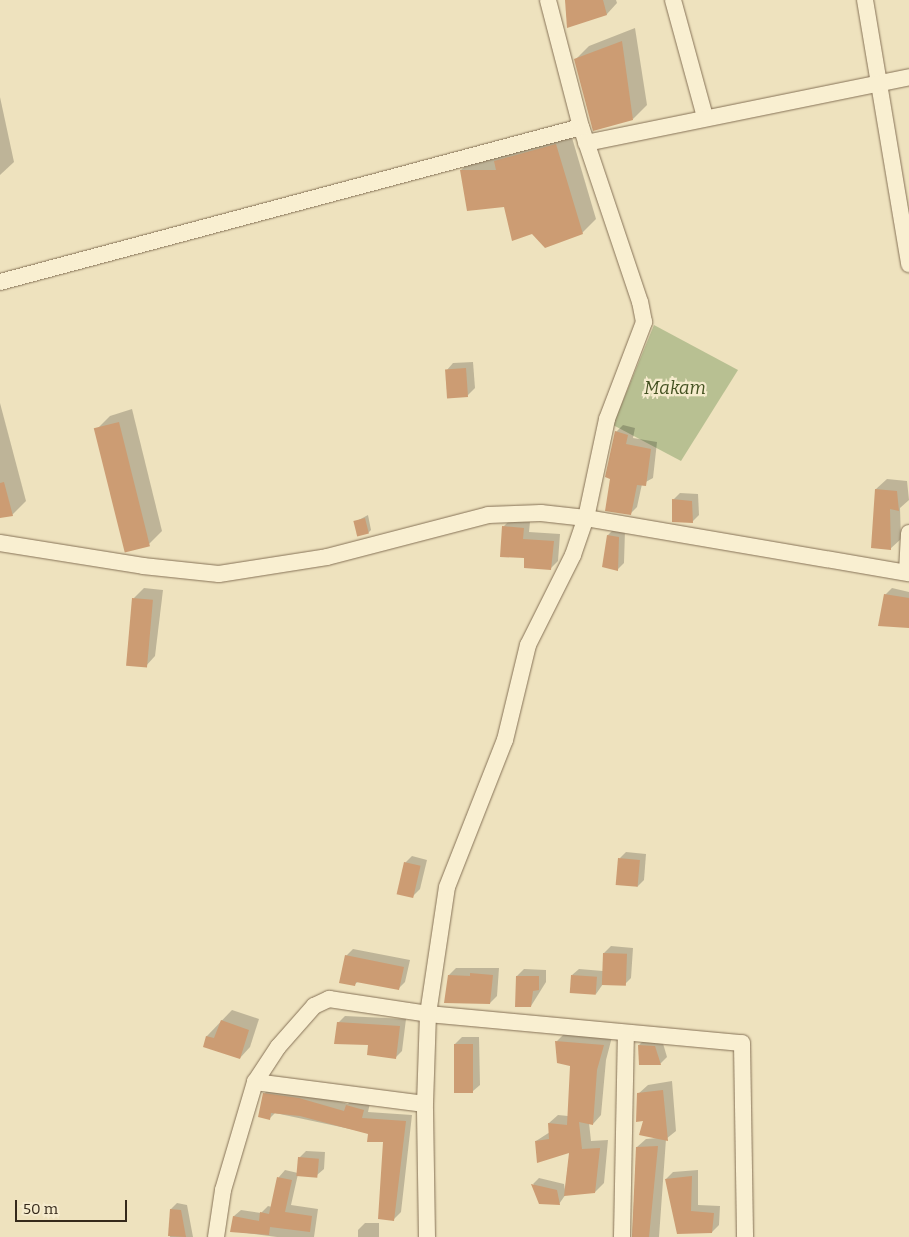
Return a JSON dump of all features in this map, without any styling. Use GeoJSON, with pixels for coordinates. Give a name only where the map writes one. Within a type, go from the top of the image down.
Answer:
{"type":"FeatureCollection","features":[{"type":"Feature","properties":{"kind":"street"},"geometry":{"type":"LineString","coordinates":[[428,1237],[425,1104],[428,1014],[447,887],[505,740],[528,645],[562,581],[586,518],[607,419],[644,322],[640,302],[581,127],[548,0]]}},
{"type":"Feature","properties":{"kind":"street"},"geometry":{"type":"LineString","coordinates":[[673,0],[705,117]]}},
{"type":"Feature","properties":{"kind":"street"},"geometry":{"type":"LineString","coordinates":[[865,0],[909,264]]}},
{"type":"Feature","properties":{"kind":"street"},"geometry":{"type":"LineString","coordinates":[[586,143],[705,117],[909,77]]}},
{"type":"Feature","properties":{"kind":"street"},"geometry":{"type":"LineString","coordinates":[[0,282],[581,127]]}},
{"type":"Feature","properties":{"kind":"street"},"geometry":{"type":"LineString","coordinates":[[0,543],[142,566],[219,574],[326,557],[488,515],[541,513],[586,518],[908,572],[909,532]]}},
{"type":"Feature","properties":{"kind":"street"},"geometry":{"type":"LineString","coordinates":[[216,1237],[223,1190],[255,1082],[278,1046],[320,1001],[329,999],[428,1014],[742,1043],[745,1237]]}},
{"type":"Feature","properties":{"kind":"street"},"geometry":{"type":"LineString","coordinates":[[622,1237],[626,1032]]}},
{"type":"Feature","properties":{"kind":"street"},"geometry":{"type":"LineString","coordinates":[[255,1082],[425,1104]]}},
{"type":"Feature","properties":{"kind":"green space","name":"Makam"},"geometry":{"type":"Polygon","coordinates":[[[654,325],[738,370],[681,461],[613,425],[654,325]]]}},
{"type":"Feature","properties":{"kind":"building"},"geometry":{"type":"Polygon","coordinates":[[[565,0],[603,0],[607,15],[567,28],[565,0]]]}},
{"type":"Feature","properties":{"kind":"building"},"geometry":{"type":"Polygon","coordinates":[[[622,41],[633,120],[593,131],[574,59],[622,41]]]}},
{"type":"Feature","properties":{"kind":"building"},"geometry":{"type":"Polygon","coordinates":[[[556,144],[583,234],[545,248],[532,234],[512,241],[504,207],[467,211],[460,170],[496,170],[494,161],[556,144]]]}},
{"type":"Feature","properties":{"kind":"building"},"geometry":{"type":"Polygon","coordinates":[[[466,368],[468,397],[447,398],[445,369],[466,368]]]}},
{"type":"Feature","properties":{"kind":"building"},"geometry":{"type":"Polygon","coordinates":[[[119,422],[150,546],[125,552],[94,428],[119,422]]]}},
{"type":"Feature","properties":{"kind":"building"},"geometry":{"type":"Polygon","coordinates":[[[615,431],[628,435],[626,444],[651,449],[646,486],[637,485],[631,515],[605,511],[610,479],[605,477],[615,431]]]}},
{"type":"Feature","properties":{"kind":"building"},"geometry":{"type":"Polygon","coordinates":[[[4,482],[13,516],[0,518],[0,483],[4,482]]]}},
{"type":"Feature","properties":{"kind":"building"},"geometry":{"type":"Polygon","coordinates":[[[875,489],[897,491],[899,511],[890,509],[891,550],[871,548],[875,489]]]}},
{"type":"Feature","properties":{"kind":"building"},"geometry":{"type":"Polygon","coordinates":[[[672,499],[692,501],[693,523],[672,522],[672,499]]]}},
{"type":"Feature","properties":{"kind":"building"},"geometry":{"type":"Polygon","coordinates":[[[365,518],[369,534],[357,536],[353,521],[365,518]]]}},
{"type":"Feature","properties":{"kind":"building"},"geometry":{"type":"Polygon","coordinates":[[[502,526],[524,528],[523,539],[554,541],[551,570],[524,568],[524,558],[500,557],[502,526]]]}},
{"type":"Feature","properties":{"kind":"building"},"geometry":{"type":"Polygon","coordinates":[[[607,535],[619,537],[618,571],[602,567],[607,535]]]}},
{"type":"Feature","properties":{"kind":"building"},"geometry":{"type":"Polygon","coordinates":[[[884,594],[909,598],[909,628],[878,626],[884,594]]]}},
{"type":"Feature","properties":{"kind":"building"},"geometry":{"type":"Polygon","coordinates":[[[132,598],[153,600],[147,668],[126,666],[132,598]]]}},
{"type":"Feature","properties":{"kind":"building"},"geometry":{"type":"Polygon","coordinates":[[[618,858],[640,860],[638,887],[616,885],[618,858]]]}},
{"type":"Feature","properties":{"kind":"building"},"geometry":{"type":"Polygon","coordinates":[[[404,862],[421,866],[413,898],[397,894],[404,862]]]}},
{"type":"Feature","properties":{"kind":"building"},"geometry":{"type":"Polygon","coordinates":[[[603,953],[627,954],[626,986],[602,985],[603,953]]]}},
{"type":"Feature","properties":{"kind":"building"},"geometry":{"type":"Polygon","coordinates":[[[345,955],[404,967],[399,990],[356,982],[355,986],[339,983],[345,955]]]}},
{"type":"Feature","properties":{"kind":"building"},"geometry":{"type":"Polygon","coordinates":[[[470,973],[493,975],[490,1004],[444,1003],[448,975],[470,976],[470,973]]]}},
{"type":"Feature","properties":{"kind":"building"},"geometry":{"type":"Polygon","coordinates":[[[571,975],[597,977],[596,995],[570,993],[571,975]]]}},
{"type":"Feature","properties":{"kind":"building"},"geometry":{"type":"Polygon","coordinates":[[[516,976],[539,976],[539,990],[533,991],[531,1007],[515,1007],[516,976]]]}},
{"type":"Feature","properties":{"kind":"building"},"geometry":{"type":"Polygon","coordinates":[[[221,1020],[249,1030],[240,1059],[203,1047],[206,1036],[214,1038],[221,1020]]]}},
{"type":"Feature","properties":{"kind":"building"},"geometry":{"type":"Polygon","coordinates":[[[337,1022],[400,1026],[396,1059],[367,1055],[368,1045],[334,1044],[337,1022]]]}},
{"type":"Feature","properties":{"kind":"building"},"geometry":{"type":"Polygon","coordinates":[[[555,1041],[604,1045],[597,1070],[593,1125],[579,1122],[582,1149],[600,1148],[595,1193],[564,1196],[569,1153],[537,1163],[535,1141],[549,1139],[548,1123],[567,1125],[570,1066],[557,1063],[555,1041]]]}},
{"type":"Feature","properties":{"kind":"building"},"geometry":{"type":"Polygon","coordinates":[[[454,1044],[473,1044],[473,1093],[454,1093],[454,1044]]]}},
{"type":"Feature","properties":{"kind":"building"},"geometry":{"type":"Polygon","coordinates":[[[638,1045],[655,1046],[661,1065],[639,1065],[638,1045]]]}},
{"type":"Feature","properties":{"kind":"building"},"geometry":{"type":"Polygon","coordinates":[[[663,1090],[668,1141],[639,1135],[643,1121],[636,1122],[637,1093],[663,1090]]]}},
{"type":"Feature","properties":{"kind":"building"},"geometry":{"type":"Polygon","coordinates":[[[263,1093],[299,1098],[344,1111],[346,1105],[364,1110],[362,1118],[406,1121],[394,1221],[378,1219],[383,1142],[367,1142],[368,1134],[300,1116],[271,1113],[270,1120],[258,1117],[263,1093]]]}},
{"type":"Feature","properties":{"kind":"building"},"geometry":{"type":"Polygon","coordinates":[[[658,1146],[649,1237],[632,1237],[636,1147],[658,1146]]]}},
{"type":"Feature","properties":{"kind":"building"},"geometry":{"type":"Polygon","coordinates":[[[298,1157],[319,1159],[317,1178],[296,1176],[298,1157]]]}},
{"type":"Feature","properties":{"kind":"building"},"geometry":{"type":"Polygon","coordinates":[[[692,1176],[691,1211],[714,1213],[712,1233],[677,1234],[665,1179],[692,1176]]]}},
{"type":"Feature","properties":{"kind":"building"},"geometry":{"type":"Polygon","coordinates":[[[277,1177],[292,1180],[285,1212],[312,1216],[310,1232],[270,1227],[269,1235],[230,1232],[233,1216],[259,1221],[260,1212],[269,1214],[277,1177]]]}},
{"type":"Feature","properties":{"kind":"building"},"geometry":{"type":"Polygon","coordinates":[[[531,1184],[557,1190],[560,1205],[539,1204],[531,1184]]]}},
{"type":"Feature","properties":{"kind":"building"},"geometry":{"type":"Polygon","coordinates":[[[170,1209],[181,1210],[186,1237],[168,1236],[170,1209]]]}}]}
